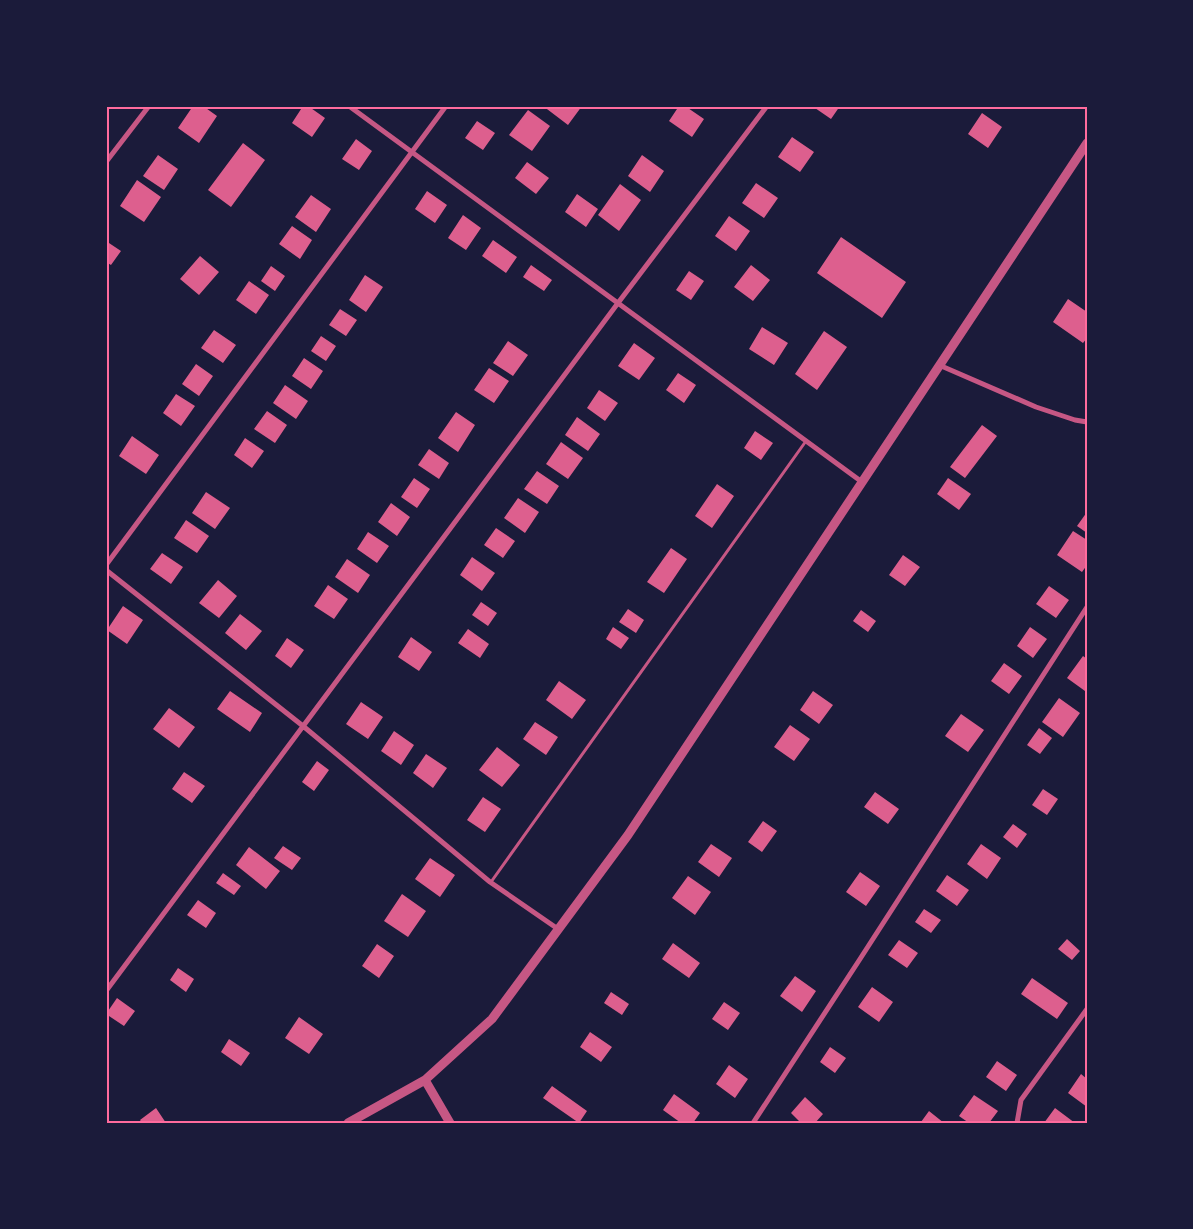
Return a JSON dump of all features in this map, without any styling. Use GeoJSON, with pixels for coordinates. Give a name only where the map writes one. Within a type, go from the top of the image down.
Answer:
{"type":"FeatureCollection","features":[{"type":"Feature","properties":{"kind":"street"},"geometry":{"type":"LineString","coordinates":[[106,162],[149,106]]}},
{"type":"Feature","properties":{"kind":"street"},"geometry":{"type":"LineString","coordinates":[[349,106],[862,482]]}},
{"type":"Feature","properties":{"kind":"street"},"geometry":{"type":"LineString","coordinates":[[106,565],[446,106]]}},
{"type":"Feature","properties":{"kind":"street"},"geometry":{"type":"LineString","coordinates":[[106,991],[767,106]]}},
{"type":"Feature","properties":{"kind":"street"},"geometry":{"type":"LineString","coordinates":[[348,1123],[425,1080],[492,1019],[628,835],[1087,143]]}},
{"type":"Feature","properties":{"kind":"street"},"geometry":{"type":"LineString","coordinates":[[939,365],[1036,408],[1087,422]]}},
{"type":"Feature","properties":{"kind":"street"},"geometry":{"type":"LineString","coordinates":[[106,570],[304,726],[490,882],[558,929]]}},
{"type":"Feature","properties":{"kind":"street"},"geometry":{"type":"LineString","coordinates":[[753,1123],[1087,606]]}},
{"type":"Feature","properties":{"kind":"street"},"geometry":{"type":"LineString","coordinates":[[1017,1123],[1021,1100],[1087,1009]]}},
{"type":"Feature","properties":{"kind":"street"},"geometry":{"type":"LineString","coordinates":[[425,1080],[450,1123]]}},
{"type":"Feature","properties":{"kind":"lane"},"geometry":{"type":"LineString","coordinates":[[490,882],[806,441]]}},
{"type":"Feature","properties":{"kind":"building"},"geometry":{"type":"Polygon","coordinates":[[[193,106],[203,106],[217,116],[199,143],[178,128],[193,106]]]}},
{"type":"Feature","properties":{"kind":"building"},"geometry":{"type":"Polygon","coordinates":[[[303,106],[308,106],[325,118],[312,137],[292,123],[303,106]]]}},
{"type":"Feature","properties":{"kind":"building"},"geometry":{"type":"Polygon","coordinates":[[[543,106],[582,106],[568,125],[543,106]]]}},
{"type":"Feature","properties":{"kind":"building"},"geometry":{"type":"Polygon","coordinates":[[[679,106],[685,106],[704,119],[692,137],[669,121],[679,106]]]}},
{"type":"Feature","properties":{"kind":"building"},"geometry":{"type":"Polygon","coordinates":[[[817,106],[840,106],[831,119],[815,108],[817,106]]]}},
{"type":"Feature","properties":{"kind":"building"},"geometry":{"type":"Polygon","coordinates":[[[528,110],[550,126],[532,151],[509,135],[528,110]]]}},
{"type":"Feature","properties":{"kind":"building"},"geometry":{"type":"Polygon","coordinates":[[[982,113],[1002,127],[988,148],[968,134],[982,113]]]}},
{"type":"Feature","properties":{"kind":"building"},"geometry":{"type":"Polygon","coordinates":[[[477,121],[495,133],[483,150],[465,138],[477,121]]]}},
{"type":"Feature","properties":{"kind":"building"},"geometry":{"type":"Polygon","coordinates":[[[792,137],[814,152],[800,172],[778,157],[792,137]]]}},
{"type":"Feature","properties":{"kind":"building"},"geometry":{"type":"Polygon","coordinates":[[[356,139],[372,151],[359,170],[342,159],[356,139]]]}},
{"type":"Feature","properties":{"kind":"building"},"geometry":{"type":"Polygon","coordinates":[[[243,143],[265,160],[231,207],[208,190],[243,143]]]}},
{"type":"Feature","properties":{"kind":"building"},"geometry":{"type":"Polygon","coordinates":[[[158,155],[178,169],[164,190],[143,176],[158,155]]]}},
{"type":"Feature","properties":{"kind":"building"},"geometry":{"type":"Polygon","coordinates":[[[642,155],[664,171],[650,192],[628,176],[642,155]]]}},
{"type":"Feature","properties":{"kind":"building"},"geometry":{"type":"Polygon","coordinates":[[[527,162],[549,178],[536,194],[515,178],[527,162]]]}},
{"type":"Feature","properties":{"kind":"building"},"geometry":{"type":"Polygon","coordinates":[[[137,180],[161,197],[144,222],[120,206],[137,180]]]}},
{"type":"Feature","properties":{"kind":"building"},"geometry":{"type":"Polygon","coordinates":[[[756,183],[778,198],[764,218],[742,203],[756,183]]]}},
{"type":"Feature","properties":{"kind":"building"},"geometry":{"type":"Polygon","coordinates":[[[620,184],[641,200],[619,231],[598,215],[620,184]]]}},
{"type":"Feature","properties":{"kind":"building"},"geometry":{"type":"Polygon","coordinates":[[[427,191],[447,205],[435,223],[415,209],[427,191]]]}},
{"type":"Feature","properties":{"kind":"building"},"geometry":{"type":"Polygon","coordinates":[[[577,194],[598,209],[586,227],[565,212],[577,194]]]}},
{"type":"Feature","properties":{"kind":"building"},"geometry":{"type":"Polygon","coordinates":[[[311,195],[331,209],[316,232],[295,217],[311,195]]]}},
{"type":"Feature","properties":{"kind":"building"},"geometry":{"type":"Polygon","coordinates":[[[463,215],[481,228],[466,250],[448,238],[463,215]]]}},
{"type":"Feature","properties":{"kind":"building"},"geometry":{"type":"Polygon","coordinates":[[[729,216],[750,231],[736,251],[715,236],[729,216]]]}},
{"type":"Feature","properties":{"kind":"building"},"geometry":{"type":"Polygon","coordinates":[[[292,226],[312,240],[300,259],[279,244],[292,226]]]}},
{"type":"Feature","properties":{"kind":"building"},"geometry":{"type":"Polygon","coordinates":[[[841,237],[906,282],[882,318],[817,273],[841,237]]]}},
{"type":"Feature","properties":{"kind":"building"},"geometry":{"type":"Polygon","coordinates":[[[493,240],[517,257],[506,273],[482,256],[493,240]]]}},
{"type":"Feature","properties":{"kind":"building"},"geometry":{"type":"Polygon","coordinates":[[[106,241],[121,251],[111,265],[106,262],[106,241]]]}},
{"type":"Feature","properties":{"kind":"building"},"geometry":{"type":"Polygon","coordinates":[[[200,256],[219,272],[199,295],[180,279],[200,256]]]}},
{"type":"Feature","properties":{"kind":"building"},"geometry":{"type":"Polygon","coordinates":[[[531,265],[552,280],[544,291],[523,277],[531,265]]]}},
{"type":"Feature","properties":{"kind":"building"},"geometry":{"type":"Polygon","coordinates":[[[751,265],[770,280],[753,301],[734,287],[751,265]]]}},
{"type":"Feature","properties":{"kind":"building"},"geometry":{"type":"Polygon","coordinates":[[[271,266],[285,276],[275,291],[261,281],[271,266]]]}},
{"type":"Feature","properties":{"kind":"building"},"geometry":{"type":"Polygon","coordinates":[[[689,271],[704,281],[691,300],[676,290],[689,271]]]}},
{"type":"Feature","properties":{"kind":"building"},"geometry":{"type":"Polygon","coordinates":[[[365,275],[383,287],[366,312],[349,300],[365,275]]]}},
{"type":"Feature","properties":{"kind":"building"},"geometry":{"type":"Polygon","coordinates":[[[249,281],[269,295],[256,314],[236,300],[249,281]]]}},
{"type":"Feature","properties":{"kind":"building"},"geometry":{"type":"Polygon","coordinates":[[[1068,299],[1087,312],[1087,338],[1083,343],[1053,322],[1068,299]]]}},
{"type":"Feature","properties":{"kind":"building"},"geometry":{"type":"Polygon","coordinates":[[[340,309],[357,320],[346,336],[329,325],[340,309]]]}},
{"type":"Feature","properties":{"kind":"building"},"geometry":{"type":"Polygon","coordinates":[[[762,327],[788,343],[774,365],[749,349],[762,327]]]}},
{"type":"Feature","properties":{"kind":"building"},"geometry":{"type":"Polygon","coordinates":[[[214,330],[236,345],[223,363],[201,348],[214,330]]]}},
{"type":"Feature","properties":{"kind":"building"},"geometry":{"type":"Polygon","coordinates":[[[824,331],[847,347],[817,390],[795,374],[824,331]]]}},
{"type":"Feature","properties":{"kind":"building"},"geometry":{"type":"Polygon","coordinates":[[[321,336],[336,346],[326,361],[311,351],[321,336]]]}},
{"type":"Feature","properties":{"kind":"building"},"geometry":{"type":"Polygon","coordinates":[[[508,341],[528,355],[513,376],[493,363],[508,341]]]}},
{"type":"Feature","properties":{"kind":"building"},"geometry":{"type":"Polygon","coordinates":[[[634,343],[655,358],[639,380],[618,366],[634,343]]]}},
{"type":"Feature","properties":{"kind":"building"},"geometry":{"type":"Polygon","coordinates":[[[304,358],[323,371],[311,389],[292,376],[304,358]]]}},
{"type":"Feature","properties":{"kind":"building"},"geometry":{"type":"Polygon","coordinates":[[[196,364],[213,376],[199,396],[182,384],[196,364]]]}},
{"type":"Feature","properties":{"kind":"building"},"geometry":{"type":"Polygon","coordinates":[[[489,368],[509,381],[494,403],[474,390],[489,368]]]}},
{"type":"Feature","properties":{"kind":"building"},"geometry":{"type":"Polygon","coordinates":[[[678,373],[696,385],[684,403],[666,390],[678,373]]]}},
{"type":"Feature","properties":{"kind":"building"},"geometry":{"type":"Polygon","coordinates":[[[285,385],[308,401],[296,419],[273,403],[285,385]]]}},
{"type":"Feature","properties":{"kind":"building"},"geometry":{"type":"Polygon","coordinates":[[[599,390],[618,403],[605,421],[587,408],[599,390]]]}},
{"type":"Feature","properties":{"kind":"building"},"geometry":{"type":"Polygon","coordinates":[[[176,394],[195,406],[181,426],[163,413],[176,394]]]}},
{"type":"Feature","properties":{"kind":"building"},"geometry":{"type":"Polygon","coordinates":[[[267,411],[287,425],[275,443],[254,429],[267,411]]]}},
{"type":"Feature","properties":{"kind":"building"},"geometry":{"type":"Polygon","coordinates":[[[456,412],[475,425],[458,452],[438,438],[456,412]]]}},
{"type":"Feature","properties":{"kind":"building"},"geometry":{"type":"Polygon","coordinates":[[[577,417],[600,434],[588,451],[565,435],[577,417]]]}},
{"type":"Feature","properties":{"kind":"building"},"geometry":{"type":"Polygon","coordinates":[[[982,425],[997,436],[965,478],[950,467],[982,425]]]}},
{"type":"Feature","properties":{"kind":"building"},"geometry":{"type":"Polygon","coordinates":[[[755,431],[773,443],[761,460],[744,448],[755,431]]]}},
{"type":"Feature","properties":{"kind":"building"},"geometry":{"type":"Polygon","coordinates":[[[132,436],[159,455],[146,474],[119,456],[132,436]]]}},
{"type":"Feature","properties":{"kind":"building"},"geometry":{"type":"Polygon","coordinates":[[[245,438],[264,451],[252,468],[234,455],[245,438]]]}},
{"type":"Feature","properties":{"kind":"building"},"geometry":{"type":"Polygon","coordinates":[[[561,442],[583,458],[568,479],[546,464],[561,442]]]}},
{"type":"Feature","properties":{"kind":"building"},"geometry":{"type":"Polygon","coordinates":[[[429,449],[449,463],[439,479],[418,465],[429,449]]]}},
{"type":"Feature","properties":{"kind":"building"},"geometry":{"type":"Polygon","coordinates":[[[537,471],[559,486],[547,504],[524,489],[537,471]]]}},
{"type":"Feature","properties":{"kind":"building"},"geometry":{"type":"Polygon","coordinates":[[[414,478],[430,489],[417,508],[401,497],[414,478]]]}},
{"type":"Feature","properties":{"kind":"building"},"geometry":{"type":"Polygon","coordinates":[[[948,478],[971,494],[959,510],[937,494],[948,478]]]}},
{"type":"Feature","properties":{"kind":"building"},"geometry":{"type":"Polygon","coordinates":[[[717,484],[734,496],[712,528],[695,516],[717,484]]]}},
{"type":"Feature","properties":{"kind":"building"},"geometry":{"type":"Polygon","coordinates":[[[206,492],[230,508],[215,529],[192,513],[206,492]]]}},
{"type":"Feature","properties":{"kind":"building"},"geometry":{"type":"Polygon","coordinates":[[[518,498],[539,512],[525,533],[504,518],[518,498]]]}},
{"type":"Feature","properties":{"kind":"building"},"geometry":{"type":"Polygon","coordinates":[[[391,503],[410,517],[397,536],[378,522],[391,503]]]}},
{"type":"Feature","properties":{"kind":"building"},"geometry":{"type":"Polygon","coordinates":[[[1087,512],[1087,533],[1077,526],[1087,512]]]}},
{"type":"Feature","properties":{"kind":"building"},"geometry":{"type":"Polygon","coordinates":[[[186,520],[209,536],[197,553],[174,538],[186,520]]]}},
{"type":"Feature","properties":{"kind":"building"},"geometry":{"type":"Polygon","coordinates":[[[496,528],[515,541],[503,558],[484,545],[496,528]]]}},
{"type":"Feature","properties":{"kind":"building"},"geometry":{"type":"Polygon","coordinates":[[[1073,531],[1087,540],[1087,565],[1082,572],[1057,555],[1073,531]]]}},
{"type":"Feature","properties":{"kind":"building"},"geometry":{"type":"Polygon","coordinates":[[[368,532],[389,546],[377,563],[357,549],[368,532]]]}},
{"type":"Feature","properties":{"kind":"building"},"geometry":{"type":"Polygon","coordinates":[[[671,548],[687,559],[664,593],[647,582],[671,548]]]}},
{"type":"Feature","properties":{"kind":"building"},"geometry":{"type":"Polygon","coordinates":[[[162,553],[183,567],[171,584],[150,569],[162,553]]]}},
{"type":"Feature","properties":{"kind":"building"},"geometry":{"type":"Polygon","coordinates":[[[903,555],[920,567],[905,586],[889,575],[903,555]]]}},
{"type":"Feature","properties":{"kind":"building"},"geometry":{"type":"Polygon","coordinates":[[[472,557],[495,573],[482,591],[460,575],[472,557]]]}},
{"type":"Feature","properties":{"kind":"building"},"geometry":{"type":"Polygon","coordinates":[[[347,559],[370,575],[358,593],[335,577],[347,559]]]}},
{"type":"Feature","properties":{"kind":"building"},"geometry":{"type":"Polygon","coordinates":[[[218,580],[237,596],[219,618],[199,603],[218,580]]]}},
{"type":"Feature","properties":{"kind":"building"},"geometry":{"type":"Polygon","coordinates":[[[328,585],[348,599],[334,619],[314,606],[328,585]]]}},
{"type":"Feature","properties":{"kind":"building"},"geometry":{"type":"Polygon","coordinates":[[[1049,586],[1069,600],[1056,618],[1036,604],[1049,586]]]}},
{"type":"Feature","properties":{"kind":"building"},"geometry":{"type":"Polygon","coordinates":[[[481,602],[497,613],[488,626],[472,615],[481,602]]]}},
{"type":"Feature","properties":{"kind":"building"},"geometry":{"type":"Polygon","coordinates":[[[123,606],[143,620],[127,644],[107,630],[123,606]]]}},
{"type":"Feature","properties":{"kind":"building"},"geometry":{"type":"Polygon","coordinates":[[[628,609],[644,620],[636,633],[619,622],[628,609]]]}},
{"type":"Feature","properties":{"kind":"building"},"geometry":{"type":"Polygon","coordinates":[[[861,610],[876,621],[868,632],[853,621],[861,610]]]}},
{"type":"Feature","properties":{"kind":"building"},"geometry":{"type":"Polygon","coordinates":[[[240,614],[262,631],[246,650],[225,633],[240,614]]]}},
{"type":"Feature","properties":{"kind":"building"},"geometry":{"type":"Polygon","coordinates":[[[613,627],[629,638],[621,649],[606,639],[613,627]]]}},
{"type":"Feature","properties":{"kind":"building"},"geometry":{"type":"Polygon","coordinates":[[[1030,627],[1047,639],[1033,658],[1017,646],[1030,627]]]}},
{"type":"Feature","properties":{"kind":"building"},"geometry":{"type":"Polygon","coordinates":[[[468,629],[489,644],[480,658],[458,643],[468,629]]]}},
{"type":"Feature","properties":{"kind":"building"},"geometry":{"type":"Polygon","coordinates":[[[411,637],[432,652],[419,671],[398,657],[411,637]]]}},
{"type":"Feature","properties":{"kind":"building"},"geometry":{"type":"Polygon","coordinates":[[[287,638],[304,650],[291,668],[275,656],[287,638]]]}},
{"type":"Feature","properties":{"kind":"building"},"geometry":{"type":"Polygon","coordinates":[[[1083,656],[1087,659],[1087,688],[1085,691],[1067,678],[1083,656]]]}},
{"type":"Feature","properties":{"kind":"building"},"geometry":{"type":"Polygon","coordinates":[[[1004,663],[1022,676],[1009,694],[991,681],[1004,663]]]}},
{"type":"Feature","properties":{"kind":"building"},"geometry":{"type":"Polygon","coordinates":[[[559,681],[586,700],[572,719],[546,700],[559,681]]]}},
{"type":"Feature","properties":{"kind":"building"},"geometry":{"type":"Polygon","coordinates":[[[230,691],[262,713],[250,732],[217,709],[230,691]]]}},
{"type":"Feature","properties":{"kind":"building"},"geometry":{"type":"Polygon","coordinates":[[[813,691],[833,705],[819,724],[800,710],[813,691]]]}},
{"type":"Feature","properties":{"kind":"building"},"geometry":{"type":"Polygon","coordinates":[[[1059,698],[1080,713],[1063,737],[1042,722],[1059,698]]]}},
{"type":"Feature","properties":{"kind":"building"},"geometry":{"type":"Polygon","coordinates":[[[361,702],[383,717],[368,739],[346,724],[361,702]]]}},
{"type":"Feature","properties":{"kind":"building"},"geometry":{"type":"Polygon","coordinates":[[[169,708],[195,727],[179,748],[153,729],[169,708]]]}},
{"type":"Feature","properties":{"kind":"building"},"geometry":{"type":"Polygon","coordinates":[[[961,714],[984,730],[968,752],[945,736],[961,714]]]}},
{"type":"Feature","properties":{"kind":"building"},"geometry":{"type":"Polygon","coordinates":[[[535,722],[558,737],[546,755],[523,739],[535,722]]]}},
{"type":"Feature","properties":{"kind":"building"},"geometry":{"type":"Polygon","coordinates":[[[790,725],[810,739],[794,761],[774,747],[790,725]]]}},
{"type":"Feature","properties":{"kind":"building"},"geometry":{"type":"Polygon","coordinates":[[[1039,728],[1052,738],[1040,754],[1027,745],[1039,728]]]}},
{"type":"Feature","properties":{"kind":"building"},"geometry":{"type":"Polygon","coordinates":[[[394,731],[414,745],[401,765],[381,751],[394,731]]]}},
{"type":"Feature","properties":{"kind":"building"},"geometry":{"type":"Polygon","coordinates":[[[497,747],[520,765],[502,787],[479,770],[497,747]]]}},
{"type":"Feature","properties":{"kind":"building"},"geometry":{"type":"Polygon","coordinates":[[[426,754],[447,768],[433,788],[413,773],[426,754]]]}},
{"type":"Feature","properties":{"kind":"building"},"geometry":{"type":"Polygon","coordinates":[[[317,761],[329,770],[314,791],[302,782],[317,761]]]}},
{"type":"Feature","properties":{"kind":"building"},"geometry":{"type":"Polygon","coordinates":[[[184,772],[205,786],[192,803],[172,789],[184,772]]]}},
{"type":"Feature","properties":{"kind":"building"},"geometry":{"type":"Polygon","coordinates":[[[1043,789],[1058,799],[1047,815],[1032,805],[1043,789]]]}},
{"type":"Feature","properties":{"kind":"building"},"geometry":{"type":"Polygon","coordinates":[[[875,792],[899,809],[888,824],[864,807],[875,792]]]}},
{"type":"Feature","properties":{"kind":"building"},"geometry":{"type":"Polygon","coordinates":[[[483,797],[501,809],[485,832],[467,820],[483,797]]]}},
{"type":"Feature","properties":{"kind":"building"},"geometry":{"type":"Polygon","coordinates":[[[763,821],[777,831],[762,852],[748,842],[763,821]]]}},
{"type":"Feature","properties":{"kind":"building"},"geometry":{"type":"Polygon","coordinates":[[[1013,824],[1027,834],[1017,848],[1003,837],[1013,824]]]}},
{"type":"Feature","properties":{"kind":"building"},"geometry":{"type":"Polygon","coordinates":[[[711,844],[732,858],[719,877],[698,862],[711,844]]]}},
{"type":"Feature","properties":{"kind":"building"},"geometry":{"type":"Polygon","coordinates":[[[981,844],[1001,858],[987,879],[967,864],[981,844]]]}},
{"type":"Feature","properties":{"kind":"building"},"geometry":{"type":"Polygon","coordinates":[[[283,846],[301,858],[292,870],[274,858],[283,846]]]}},
{"type":"Feature","properties":{"kind":"building"},"geometry":{"type":"Polygon","coordinates":[[[249,847],[280,871],[266,889],[236,865],[249,847]]]}},
{"type":"Feature","properties":{"kind":"building"},"geometry":{"type":"Polygon","coordinates":[[[430,858],[455,875],[440,897],[415,879],[430,858]]]}},
{"type":"Feature","properties":{"kind":"building"},"geometry":{"type":"Polygon","coordinates":[[[860,872],[880,886],[866,906],[846,892],[860,872]]]}},
{"type":"Feature","properties":{"kind":"building"},"geometry":{"type":"Polygon","coordinates":[[[223,873],[241,886],[234,895],[216,883],[223,873]]]}},
{"type":"Feature","properties":{"kind":"building"},"geometry":{"type":"Polygon","coordinates":[[[947,875],[969,890],[957,906],[936,891],[947,875]]]}},
{"type":"Feature","properties":{"kind":"building"},"geometry":{"type":"Polygon","coordinates":[[[688,876],[711,892],[695,915],[672,898],[688,876]]]}},
{"type":"Feature","properties":{"kind":"building"},"geometry":{"type":"Polygon","coordinates":[[[402,894],[426,911],[408,937],[384,921],[402,894]]]}},
{"type":"Feature","properties":{"kind":"building"},"geometry":{"type":"Polygon","coordinates":[[[198,900],[216,913],[206,928],[187,915],[198,900]]]}},
{"type":"Feature","properties":{"kind":"building"},"geometry":{"type":"Polygon","coordinates":[[[924,909],[941,920],[931,933],[915,922],[924,909]]]}},
{"type":"Feature","properties":{"kind":"building"},"geometry":{"type":"Polygon","coordinates":[[[1067,939],[1080,951],[1072,960],[1058,949],[1067,939]]]}},
{"type":"Feature","properties":{"kind":"building"},"geometry":{"type":"Polygon","coordinates":[[[899,940],[918,953],[907,968],[888,955],[899,940]]]}},
{"type":"Feature","properties":{"kind":"building"},"geometry":{"type":"Polygon","coordinates":[[[673,943],[700,963],[689,978],[662,959],[673,943]]]}},
{"type":"Feature","properties":{"kind":"building"},"geometry":{"type":"Polygon","coordinates":[[[377,944],[394,956],[379,978],[362,966],[377,944]]]}},
{"type":"Feature","properties":{"kind":"building"},"geometry":{"type":"Polygon","coordinates":[[[178,968],[194,979],[186,992],[170,980],[178,968]]]}},
{"type":"Feature","properties":{"kind":"building"},"geometry":{"type":"Polygon","coordinates":[[[795,976],[816,991],[802,1012],[780,996],[795,976]]]}},
{"type":"Feature","properties":{"kind":"building"},"geometry":{"type":"Polygon","coordinates":[[[1032,978],[1068,1003],[1057,1019],[1021,994],[1032,978]]]}},
{"type":"Feature","properties":{"kind":"building"},"geometry":{"type":"Polygon","coordinates":[[[872,987],[893,1002],[879,1022],[858,1007],[872,987]]]}},
{"type":"Feature","properties":{"kind":"building"},"geometry":{"type":"Polygon","coordinates":[[[611,992],[629,1004],[622,1015],[604,1003],[611,992]]]}},
{"type":"Feature","properties":{"kind":"building"},"geometry":{"type":"Polygon","coordinates":[[[117,998],[135,1011],[124,1026],[106,1014],[117,998]]]}},
{"type":"Feature","properties":{"kind":"building"},"geometry":{"type":"Polygon","coordinates":[[[724,1002],[740,1013],[728,1030],[712,1019],[724,1002]]]}},
{"type":"Feature","properties":{"kind":"building"},"geometry":{"type":"Polygon","coordinates":[[[299,1017],[323,1034],[309,1054],[285,1038],[299,1017]]]}},
{"type":"Feature","properties":{"kind":"building"},"geometry":{"type":"Polygon","coordinates":[[[590,1032],[612,1047],[601,1062],[580,1047],[590,1032]]]}},
{"type":"Feature","properties":{"kind":"building"},"geometry":{"type":"Polygon","coordinates":[[[229,1039],[250,1053],[241,1066],[221,1052],[229,1039]]]}},
{"type":"Feature","properties":{"kind":"building"},"geometry":{"type":"Polygon","coordinates":[[[830,1047],[846,1058],[835,1073],[820,1062],[830,1047]]]}},
{"type":"Feature","properties":{"kind":"building"},"geometry":{"type":"Polygon","coordinates":[[[997,1061],[1017,1075],[1006,1091],[986,1077],[997,1061]]]}},
{"type":"Feature","properties":{"kind":"building"},"geometry":{"type":"Polygon","coordinates":[[[729,1065],[748,1079],[735,1098],[716,1084],[729,1065]]]}},
{"type":"Feature","properties":{"kind":"building"},"geometry":{"type":"Polygon","coordinates":[[[1081,1074],[1087,1079],[1087,1107],[1068,1093],[1081,1074]]]}},
{"type":"Feature","properties":{"kind":"building"},"geometry":{"type":"Polygon","coordinates":[[[552,1086],[587,1111],[579,1123],[543,1098],[552,1086]]]}},
{"type":"Feature","properties":{"kind":"building"},"geometry":{"type":"Polygon","coordinates":[[[674,1094],[700,1113],[693,1123],[681,1123],[663,1110],[674,1094]]]}},
{"type":"Feature","properties":{"kind":"building"},"geometry":{"type":"Polygon","coordinates":[[[974,1095],[998,1111],[989,1123],[969,1123],[959,1116],[974,1095]]]}},
{"type":"Feature","properties":{"kind":"building"},"geometry":{"type":"Polygon","coordinates":[[[805,1097],[823,1114],[815,1123],[801,1123],[791,1113],[805,1097]]]}},
{"type":"Feature","properties":{"kind":"building"},"geometry":{"type":"Polygon","coordinates":[[[156,1108],[166,1123],[142,1123],[140,1120],[156,1108]]]}},
{"type":"Feature","properties":{"kind":"building"},"geometry":{"type":"Polygon","coordinates":[[[1055,1108],[1075,1123],[1044,1123],[1055,1108]]]}},
{"type":"Feature","properties":{"kind":"building"},"geometry":{"type":"Polygon","coordinates":[[[929,1111],[944,1123],[921,1122],[929,1111]]]}}]}
